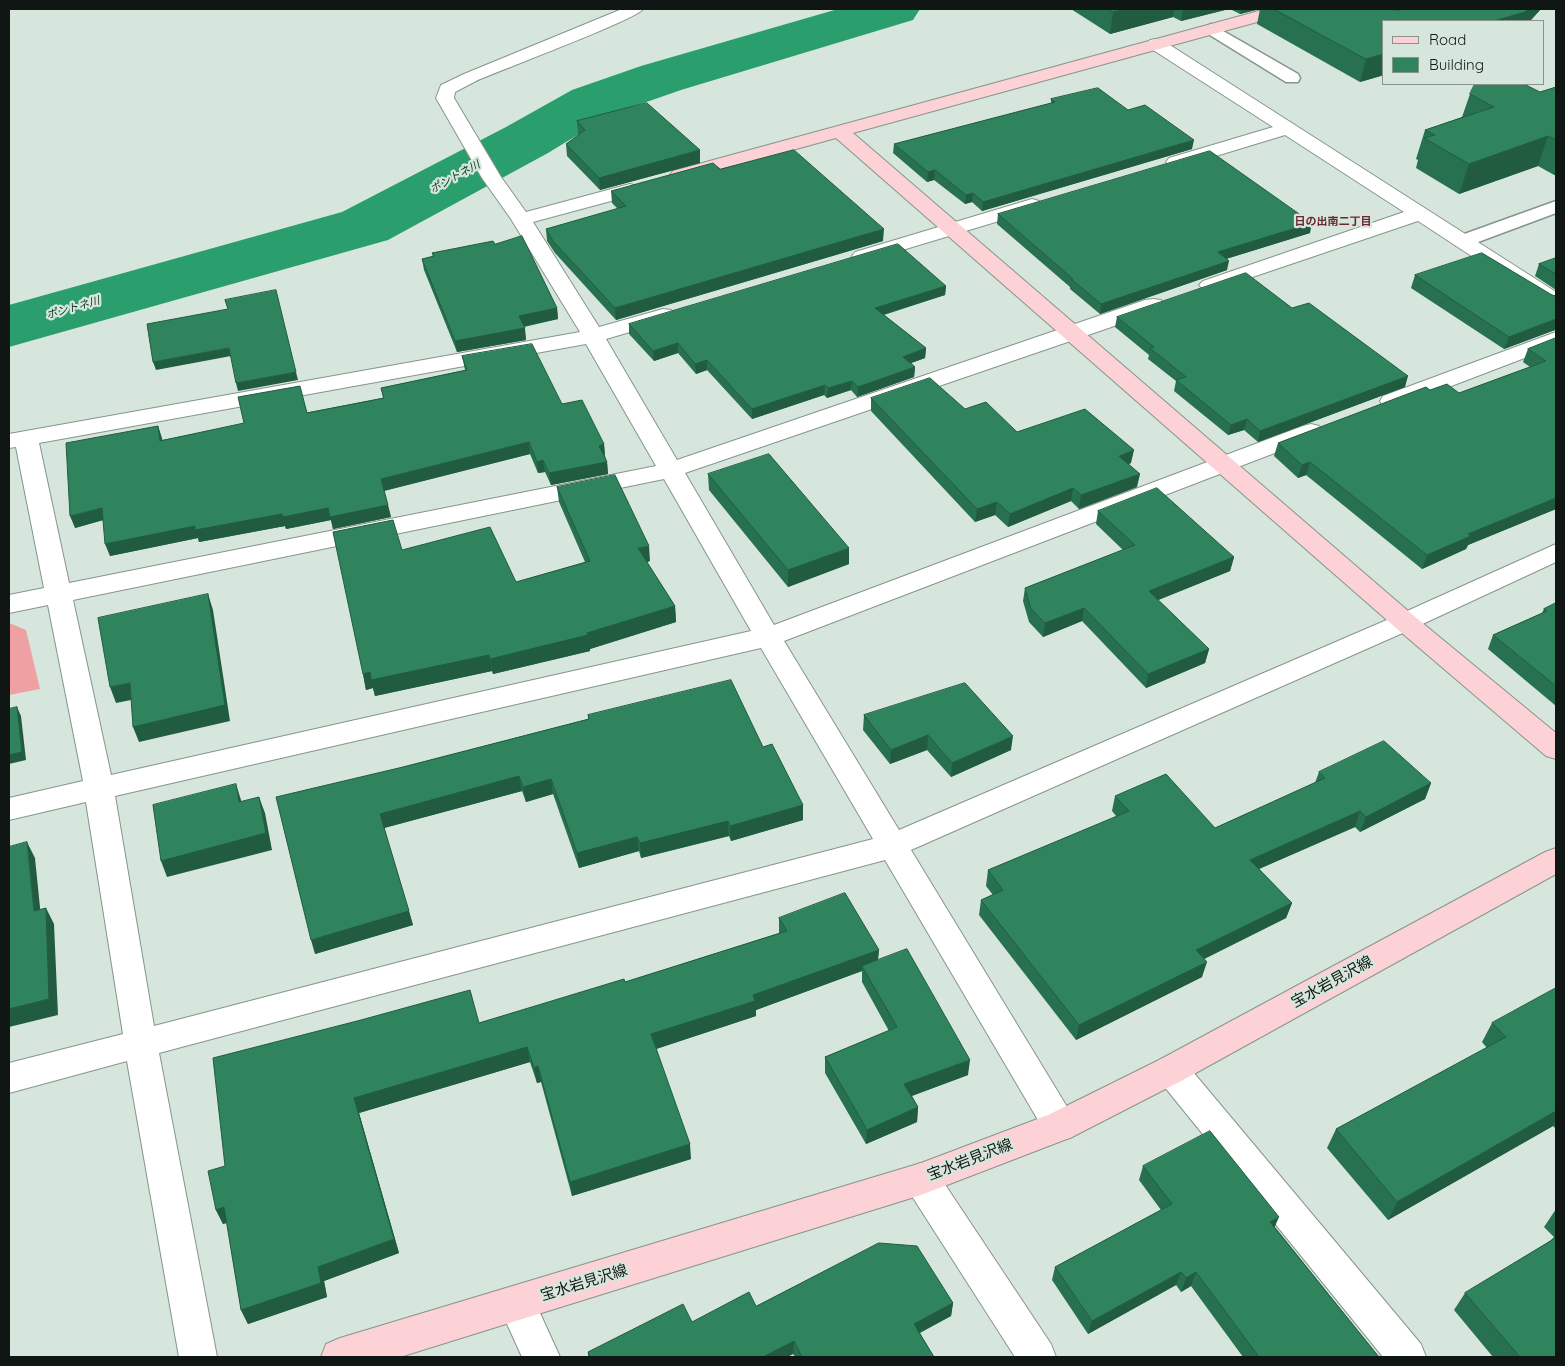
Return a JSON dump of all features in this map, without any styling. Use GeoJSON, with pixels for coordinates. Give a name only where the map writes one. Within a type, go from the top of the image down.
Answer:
{"type":"FeatureCollection","features":[{"type":"Feature","properties":{"kind":"street"},"geometry":{"type":"LineString","coordinates":[[635,9],[592,28],[480,71],[447,89],[445,98],[492,178],[521,219],[593,336],[768,637],[1060,1126]]}},
{"type":"Feature","properties":{"kind":"street"},"geometry":{"type":"LineString","coordinates":[[668,179],[1284,9]]}},
{"type":"Feature","properties":{"kind":"street"},"geometry":{"type":"LineString","coordinates":[[1156,44],[1556,301]]}},
{"type":"Feature","properties":{"kind":"street"},"geometry":{"type":"LineString","coordinates":[[1154,169],[1287,129]]}},
{"type":"Feature","properties":{"kind":"street"},"geometry":{"type":"LineString","coordinates":[[839,131],[1406,622],[1556,749]]}},
{"type":"Feature","properties":{"kind":"street"},"geometry":{"type":"LineString","coordinates":[[521,219],[639,187]]}},
{"type":"Feature","properties":{"kind":"street"},"geometry":{"type":"LineString","coordinates":[[839,263],[1048,200]]}},
{"type":"Feature","properties":{"kind":"street"},"geometry":{"type":"LineString","coordinates":[[9,604],[671,470],[1419,214]]}},
{"type":"Feature","properties":{"kind":"street"},"geometry":{"type":"LineString","coordinates":[[198,1357],[140,1045],[99,789],[60,594],[17,439],[593,336],[678,311]]}},
{"type":"Feature","properties":{"kind":"street"},"geometry":{"type":"LineString","coordinates":[[1372,408],[1556,339]]}},
{"type":"Feature","properties":{"kind":"street"},"geometry":{"type":"LineString","coordinates":[[9,809],[768,637],[1335,422]]}},
{"type":"Feature","properties":{"kind":"street"},"geometry":{"type":"LineString","coordinates":[[9,1078],[892,846],[1406,622],[1556,552]]}},
{"type":"Feature","properties":{"kind":"street","name":"宝水岩見沢線"},"geometry":{"type":"LineString","coordinates":[[340,1357],[922,1179],[1060,1126],[1171,1070],[1556,860]]}},
{"type":"Feature","properties":{"kind":"street"},"geometry":{"type":"LineString","coordinates":[[1171,1070],[1407,1357]]}},
{"type":"Feature","properties":{"kind":"street"},"geometry":{"type":"LineString","coordinates":[[922,1179],[1036,1357]]}},
{"type":"Feature","properties":{"kind":"street"},"geometry":{"type":"LineString","coordinates":[[517,1304],[541,1357]]}},
{"type":"Feature","properties":{"kind":"lane"},"geometry":{"type":"LineString","coordinates":[[1211,29],[1292,78]]}},
{"type":"Feature","properties":{"kind":"lane"},"geometry":{"type":"LineString","coordinates":[[1463,241],[1556,207]]}},
{"type":"Feature","properties":{"kind":"shaded area"},"geometry":{"type":"Polygon","coordinates":[[[9,623],[26,630],[40,689],[9,695],[9,623]]]}},
{"type":"Feature","properties":{"kind":"building"},"geometry":{"type":"Polygon","coordinates":[[[1108,9],[1125,9],[1113,12],[1108,9]]]}},
{"type":"Feature","properties":{"kind":"building"},"geometry":{"type":"Polygon","coordinates":[[[1274,9],[1392,9],[1396,11],[1402,9],[1528,9],[1525,12],[1497,20],[1382,20],[1382,55],[1366,59],[1274,9]]]}},
{"type":"Feature","properties":{"kind":"building"},"geometry":{"type":"Polygon","coordinates":[[[1474,85],[1526,85],[1540,92],[1556,87],[1556,140],[1548,136],[1469,164],[1424,138],[1435,135],[1425,130],[1494,107],[1470,94],[1474,85]]]}},
{"type":"Feature","properties":{"kind":"building"},"geometry":{"type":"Polygon","coordinates":[[[1098,88],[1128,110],[1145,105],[1194,140],[983,202],[973,193],[966,195],[935,170],[928,172],[894,144],[1055,102],[1051,99],[1098,88]]]}},
{"type":"Feature","properties":{"kind":"building"},"geometry":{"type":"Polygon","coordinates":[[[647,103],[700,150],[599,178],[566,144],[585,130],[577,121],[647,103]]]}},
{"type":"Feature","properties":{"kind":"building"},"geometry":{"type":"Polygon","coordinates":[[[794,150],[884,229],[615,308],[553,241],[546,229],[626,206],[611,191],[713,163],[720,169],[794,150]]]}},
{"type":"Feature","properties":{"kind":"building"},"geometry":{"type":"Polygon","coordinates":[[[1210,151],[1312,223],[1218,252],[1229,261],[1101,304],[998,214],[1210,151]]]}},
{"type":"Feature","properties":{"kind":"building"},"geometry":{"type":"Polygon","coordinates":[[[522,236],[557,308],[519,316],[525,328],[455,341],[422,259],[434,256],[432,253],[493,241],[495,244],[522,236]]]}},
{"type":"Feature","properties":{"kind":"building"},"geometry":{"type":"Polygon","coordinates":[[[898,244],[946,286],[875,308],[926,348],[903,357],[915,367],[858,387],[852,381],[828,388],[825,385],[752,409],[707,360],[695,364],[678,343],[653,351],[629,324],[898,244]]]}},
{"type":"Feature","properties":{"kind":"building"},"geometry":{"type":"Polygon","coordinates":[[[1482,253],[1556,296],[1556,319],[1509,337],[1415,275],[1482,253]]]}},
{"type":"Feature","properties":{"kind":"building"},"geometry":{"type":"Polygon","coordinates":[[[1556,258],[1556,274],[1539,264],[1556,258]]]}},
{"type":"Feature","properties":{"kind":"building"},"geometry":{"type":"Polygon","coordinates":[[[1246,273],[1292,308],[1309,303],[1408,376],[1260,431],[1247,419],[1231,425],[1176,380],[1186,377],[1150,348],[1154,347],[1117,317],[1246,273]]]}},
{"type":"Feature","properties":{"kind":"building"},"geometry":{"type":"Polygon","coordinates":[[[276,290],[296,372],[236,383],[229,348],[153,362],[147,324],[228,309],[225,300],[276,290]]]}},
{"type":"Feature","properties":{"kind":"building"},"geometry":{"type":"Polygon","coordinates":[[[1556,338],[1556,498],[1468,534],[1471,536],[1427,555],[1310,462],[1302,465],[1278,443],[1426,387],[1430,390],[1447,384],[1459,393],[1546,361],[1528,349],[1556,338]]]}},
{"type":"Feature","properties":{"kind":"building"},"geometry":{"type":"Polygon","coordinates":[[[532,344],[562,404],[582,400],[604,444],[599,446],[607,462],[549,473],[543,460],[537,462],[529,442],[381,479],[388,505],[330,517],[328,508],[283,517],[282,514],[195,530],[195,526],[105,544],[102,508],[70,516],[66,443],[158,426],[160,441],[244,423],[238,397],[300,386],[307,413],[384,398],[381,388],[467,370],[462,356],[532,344]]]}},
{"type":"Feature","properties":{"kind":"building"},"geometry":{"type":"Polygon","coordinates":[[[930,378],[965,409],[986,402],[1017,432],[1085,409],[1134,450],[1119,456],[1140,474],[1081,495],[1073,488],[1010,514],[997,502],[977,509],[871,398],[930,378]]]}},
{"type":"Feature","properties":{"kind":"building"},"geometry":{"type":"Polygon","coordinates":[[[769,454],[849,548],[788,570],[708,474],[769,454]]]}},
{"type":"Feature","properties":{"kind":"building"},"geometry":{"type":"Polygon","coordinates":[[[615,475],[649,546],[638,548],[675,606],[587,633],[588,635],[490,659],[489,655],[371,680],[370,672],[363,674],[333,532],[393,520],[402,550],[490,527],[516,582],[590,561],[557,487],[615,475]]]}},
{"type":"Feature","properties":{"kind":"building"},"geometry":{"type":"Polygon","coordinates":[[[1157,488],[1234,557],[1149,591],[1209,649],[1148,674],[1084,608],[1045,623],[1031,609],[1025,588],[1135,545],[1098,511],[1157,488]]]}},
{"type":"Feature","properties":{"kind":"building"},"geometry":{"type":"Polygon","coordinates":[[[208,594],[225,705],[133,727],[130,683],[110,687],[98,618],[208,594]]]}},
{"type":"Feature","properties":{"kind":"building"},"geometry":{"type":"Polygon","coordinates":[[[1556,603],[1556,686],[1493,635],[1547,611],[1544,609],[1556,603]]]}},
{"type":"Feature","properties":{"kind":"building"},"geometry":{"type":"Polygon","coordinates":[[[731,680],[763,747],[772,744],[803,805],[730,826],[728,821],[640,843],[637,837],[577,853],[551,779],[523,787],[519,776],[380,814],[409,911],[311,940],[276,797],[403,767],[589,719],[588,715],[731,680]]]}},
{"type":"Feature","properties":{"kind":"building"},"geometry":{"type":"Polygon","coordinates":[[[965,683],[1013,736],[952,763],[928,735],[891,750],[864,715],[965,683]]]}},
{"type":"Feature","properties":{"kind":"building"},"geometry":{"type":"Polygon","coordinates":[[[17,707],[22,752],[9,755],[9,709],[17,707]]]}},
{"type":"Feature","properties":{"kind":"building"},"geometry":{"type":"Polygon","coordinates":[[[1384,741],[1431,783],[1366,817],[1360,811],[1250,860],[1292,903],[1196,950],[1207,962],[1079,1025],[981,900],[1003,890],[988,870],[1129,811],[1115,796],[1166,774],[1215,828],[1325,778],[1319,772],[1384,741]]]}},
{"type":"Feature","properties":{"kind":"building"},"geometry":{"type":"Polygon","coordinates":[[[236,784],[239,802],[259,797],[266,833],[161,861],[153,805],[236,784]]]}},
{"type":"Feature","properties":{"kind":"building"},"geometry":{"type":"Polygon","coordinates":[[[27,842],[34,911],[46,908],[49,999],[9,1009],[9,847],[27,842]]]}},
{"type":"Feature","properties":{"kind":"building"},"geometry":{"type":"Polygon","coordinates":[[[845,893],[879,950],[753,995],[755,1001],[651,1034],[690,1144],[570,1182],[538,1066],[534,1068],[527,1047],[354,1098],[394,1239],[318,1267],[321,1283],[241,1310],[224,1207],[216,1210],[208,1171],[225,1166],[213,1058],[470,990],[479,1023],[624,979],[625,982],[787,931],[779,918],[845,893]]]}},
{"type":"Feature","properties":{"kind":"building"},"geometry":{"type":"Polygon","coordinates":[[[907,949],[970,1060],[904,1084],[918,1107],[867,1130],[825,1057],[897,1027],[862,966],[907,949]]]}},
{"type":"Feature","properties":{"kind":"building"},"geometry":{"type":"Polygon","coordinates":[[[1556,988],[1556,1111],[1397,1202],[1336,1129],[1506,1037],[1492,1023],[1556,988]]]}},
{"type":"Feature","properties":{"kind":"building"},"geometry":{"type":"Polygon","coordinates":[[[1210,1131],[1279,1217],[1270,1222],[1379,1357],[1259,1357],[1196,1272],[1186,1278],[1181,1272],[1092,1321],[1055,1267],[1172,1204],[1143,1166],[1210,1131]]]}},
{"type":"Feature","properties":{"kind":"building"},"geometry":{"type":"Polygon","coordinates":[[[1556,1238],[1556,1357],[1520,1357],[1465,1293],[1556,1238]]]}},
{"type":"Feature","properties":{"kind":"building"},"geometry":{"type":"Polygon","coordinates":[[[879,1243],[917,1246],[953,1303],[914,1324],[934,1357],[802,1357],[794,1341],[763,1357],[590,1357],[588,1352],[683,1304],[692,1322],[749,1292],[756,1306],[879,1243]]]}},
{"type":"Feature","properties":{"kind":"waterway","name":"ポントネ川"},"geometry":{"type":"LineString","coordinates":[[9,326],[365,226],[527,140],[592,102],[661,78],[894,9]]}},
{"type":"Feature","properties":{"kind":"district","name":"日の出南二丁目"},"geometry":{"type":"Point","coordinates":[1333,222]}}]}
